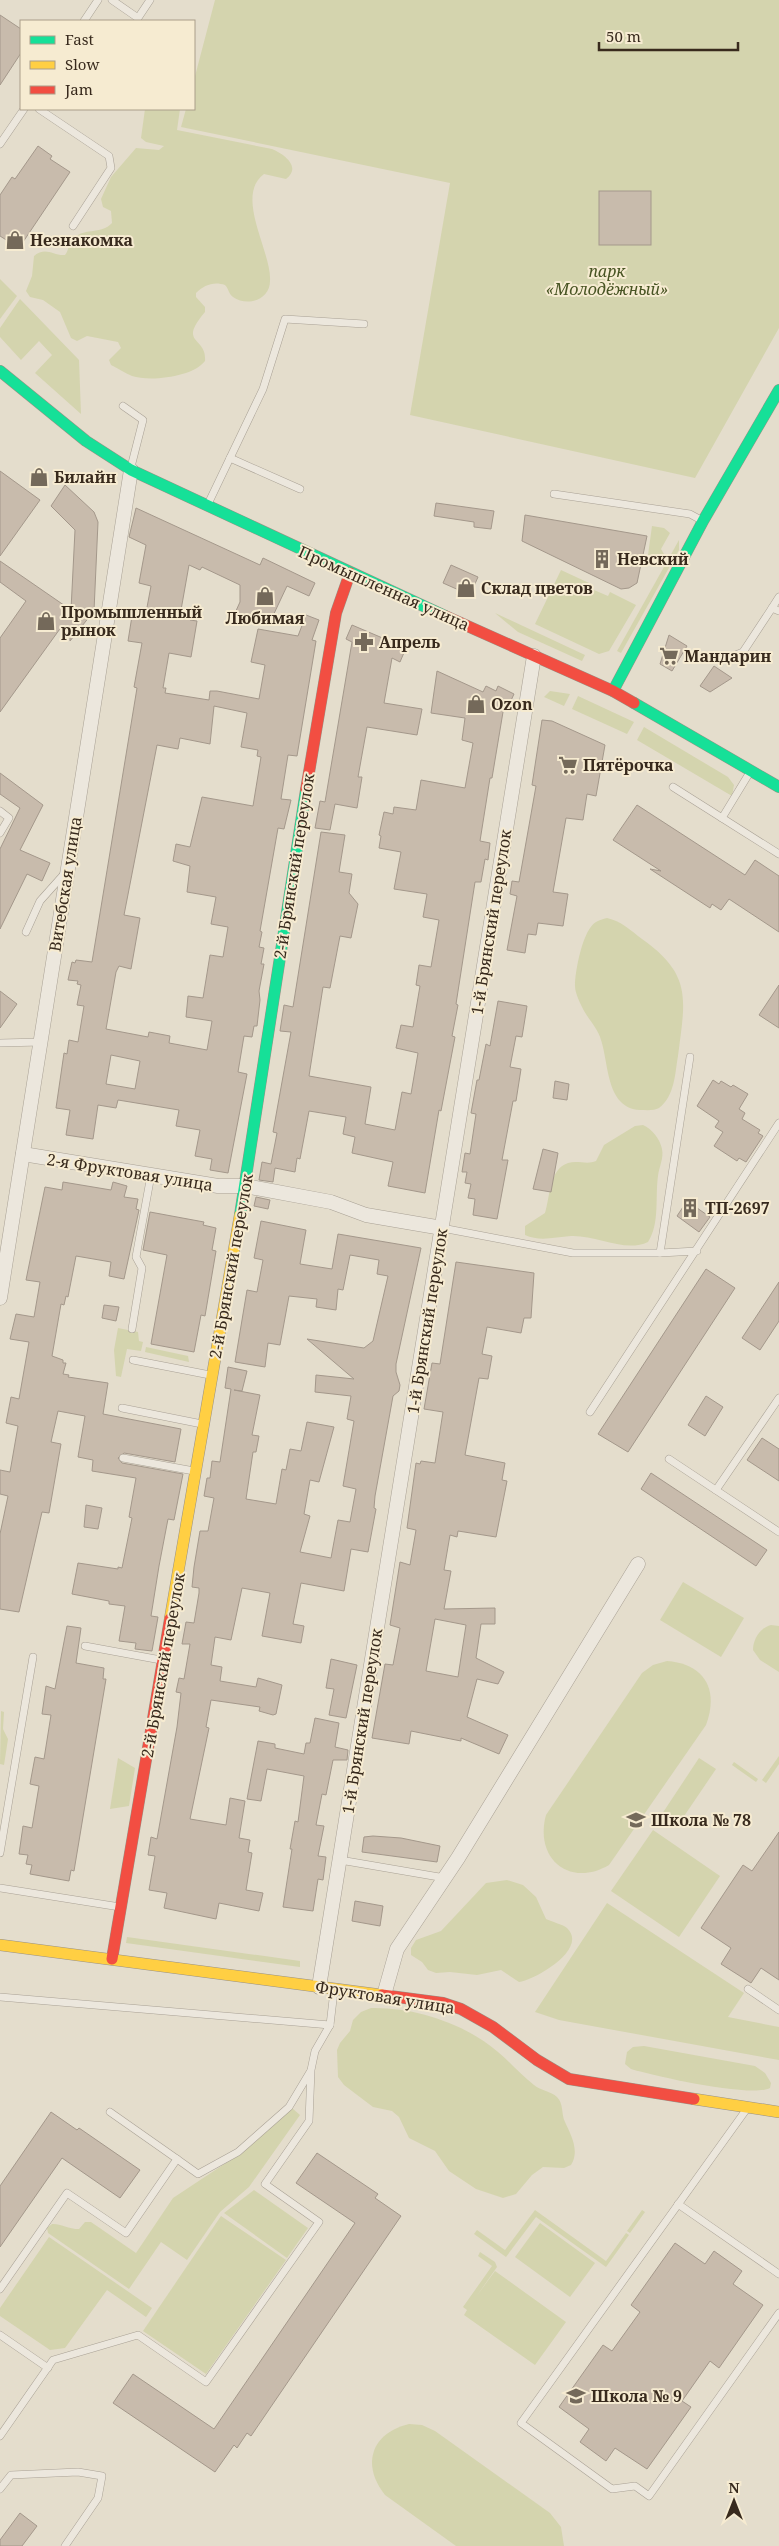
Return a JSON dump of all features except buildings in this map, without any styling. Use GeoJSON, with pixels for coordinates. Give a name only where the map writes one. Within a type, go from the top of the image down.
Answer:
{"type":"FeatureCollection","features":[{"type":"Feature","properties":{"kind":"street","name":"Промышленная улица"},"geometry":{"type":"LineString","coordinates":[[0,371],[86,441],[130,470],[350,573],[613,691],[779,787]]}},
{"type":"Feature","properties":{"kind":"street"},"geometry":{"type":"LineString","coordinates":[[613,691],[704,521],[779,390]]}},
{"type":"Feature","properties":{"kind":"street","name":"Витебская улица"},"geometry":{"type":"LineString","coordinates":[[0,1298],[130,470]]}},
{"type":"Feature","properties":{"kind":"street","name":"2-й Брянский переулок"},"geometry":{"type":"LineString","coordinates":[[112,1959],[245,1186],[290,882],[331,642],[336,613],[350,573]]}},
{"type":"Feature","properties":{"kind":"street","name":"1-й Брянский переулок"},"geometry":{"type":"LineString","coordinates":[[319,1987],[534,656]]}},
{"type":"Feature","properties":{"kind":"street","name":"2-я Фруктовая улица"},"geometry":{"type":"LineString","coordinates":[[23,1154],[218,1186],[245,1186],[331,1202],[366,1215],[442,1228]]}},
{"type":"Feature","properties":{"kind":"street"},"geometry":{"type":"LineString","coordinates":[[384,1995],[397,1949],[445,1878],[638,1564]]}},
{"type":"Feature","properties":{"kind":"street","name":"Фруктовая улица"},"geometry":{"type":"LineString","coordinates":[[0,1945],[443,2003],[473,2013],[543,2065],[569,2079],[779,2112]]}},
{"type":"Feature","properties":{"kind":"lane"},"geometry":{"type":"LineString","coordinates":[[85,20],[98,0]]}},
{"type":"Feature","properties":{"kind":"lane"},"geometry":{"type":"LineString","coordinates":[[112,0],[138,18],[150,0]]}},
{"type":"Feature","properties":{"kind":"lane"},"geometry":{"type":"LineString","coordinates":[[0,144],[23,110]]}},
{"type":"Feature","properties":{"kind":"lane"},"geometry":{"type":"LineString","coordinates":[[40,110],[109,156],[111,168],[73,226]]}},
{"type":"Feature","properties":{"kind":"lane"},"geometry":{"type":"LineString","coordinates":[[207,506],[263,389],[285,319],[364,324]]}},
{"type":"Feature","properties":{"kind":"lane"},"geometry":{"type":"LineString","coordinates":[[123,406],[143,420],[130,470]]}},
{"type":"Feature","properties":{"kind":"lane"},"geometry":{"type":"LineString","coordinates":[[230,458],[300,490]]}},
{"type":"Feature","properties":{"kind":"lane"},"geometry":{"type":"LineString","coordinates":[[554,494],[690,514],[704,521]]}},
{"type":"Feature","properties":{"kind":"lane"},"geometry":{"type":"LineString","coordinates":[[728,658],[743,652],[776,609],[779,596]]}},
{"type":"Feature","properties":{"kind":"lane"},"geometry":{"type":"LineString","coordinates":[[722,818],[752,770]]}},
{"type":"Feature","properties":{"kind":"lane"},"geometry":{"type":"LineString","coordinates":[[673,787],[779,854]]}},
{"type":"Feature","properties":{"kind":"lane"},"geometry":{"type":"LineString","coordinates":[[0,811],[9,818],[0,834]]}},
{"type":"Feature","properties":{"kind":"lane"},"geometry":{"type":"LineString","coordinates":[[26,932],[40,901],[67,871]]}},
{"type":"Feature","properties":{"kind":"lane"},"geometry":{"type":"LineString","coordinates":[[0,1044],[40,1042]]}},
{"type":"Feature","properties":{"kind":"lane"},"geometry":{"type":"LineString","coordinates":[[660,1253],[690,1057]]}},
{"type":"Feature","properties":{"kind":"lane"},"geometry":{"type":"LineString","coordinates":[[590,1412],[779,1123]]}},
{"type":"Feature","properties":{"kind":"lane"},"geometry":{"type":"LineString","coordinates":[[132,1330],[142,1268],[136,1257],[152,1175]]}},
{"type":"Feature","properties":{"kind":"lane"},"geometry":{"type":"LineString","coordinates":[[442,1228],[573,1253],[660,1253],[697,1250]]}},
{"type":"Feature","properties":{"kind":"lane"},"geometry":{"type":"LineString","coordinates":[[133,1360],[213,1375]]}},
{"type":"Feature","properties":{"kind":"lane"},"geometry":{"type":"LineString","coordinates":[[716,1490],[779,1398]]}},
{"type":"Feature","properties":{"kind":"lane"},"geometry":{"type":"LineString","coordinates":[[122,1408],[204,1425]]}},
{"type":"Feature","properties":{"kind":"lane"},"geometry":{"type":"LineString","coordinates":[[123,1458],[196,1471]]}},
{"type":"Feature","properties":{"kind":"lane"},"geometry":{"type":"LineString","coordinates":[[669,1459],[779,1532]]}},
{"type":"Feature","properties":{"kind":"lane"},"geometry":{"type":"LineString","coordinates":[[85,1646],[164,1660]]}},
{"type":"Feature","properties":{"kind":"lane"},"geometry":{"type":"LineString","coordinates":[[0,1853],[33,1656]]}},
{"type":"Feature","properties":{"kind":"lane"},"geometry":{"type":"LineString","coordinates":[[340,1860],[445,1878]]}},
{"type":"Feature","properties":{"kind":"lane"},"geometry":{"type":"LineString","coordinates":[[0,1888],[121,1907]]}},
{"type":"Feature","properties":{"kind":"lane"},"geometry":{"type":"LineString","coordinates":[[0,2436],[53,2360],[138,2335],[206,2382],[319,2222],[265,2184],[309,2121],[311,2070],[315,2051],[330,2025],[334,1989]]}},
{"type":"Feature","properties":{"kind":"lane"},"geometry":{"type":"LineString","coordinates":[[748,1989],[779,2010]]}},
{"type":"Feature","properties":{"kind":"lane"},"geometry":{"type":"LineString","coordinates":[[0,1997],[330,2025]]}},
{"type":"Feature","properties":{"kind":"lane"},"geometry":{"type":"LineString","coordinates":[[110,2112],[198,2174],[238,2152],[290,2107],[311,2070]]}},
{"type":"Feature","properties":{"kind":"lane"},"geometry":{"type":"LineString","coordinates":[[748,2107],[521,2423],[612,2489],[635,2486],[649,2496],[779,2313]]}},
{"type":"Feature","properties":{"kind":"lane"},"geometry":{"type":"LineString","coordinates":[[0,2289],[67,2193],[126,2233],[177,2159]]}},
{"type":"Feature","properties":{"kind":"lane"},"geometry":{"type":"LineString","coordinates":[[678,2204],[779,2274]]}},
{"type":"Feature","properties":{"kind":"lane"},"geometry":{"type":"LineString","coordinates":[[0,2335],[48,2368]]}},
{"type":"Feature","properties":{"kind":"lane"},"geometry":{"type":"LineString","coordinates":[[0,2489],[11,2475],[78,2472],[102,2476],[98,2498],[65,2546]]}},
{"type":"Feature","properties":{"kind":"green space","name":"парк «Молодёжный»"},"geometry":{"type":"Polygon","coordinates":[[[215,0],[779,0],[779,328],[695,478],[410,415],[450,183],[181,127],[186,110],[195,110],[195,76],[215,0]]]}},
{"type":"Feature","properties":{"kind":"green space"},"geometry":{"type":"Polygon","coordinates":[[[145,110],[180,110],[177,130],[272,149],[290,161],[292,166],[292,170],[286,179],[264,174],[256,184],[253,196],[256,225],[269,269],[269,288],[262,297],[251,301],[239,300],[233,297],[225,285],[217,283],[209,284],[199,290],[196,293],[196,297],[205,307],[205,312],[193,330],[193,335],[202,347],[205,361],[191,371],[171,377],[140,378],[111,365],[109,360],[121,348],[118,342],[87,336],[77,341],[71,338],[60,312],[43,300],[30,297],[26,291],[32,276],[34,256],[42,252],[65,255],[76,236],[103,229],[112,223],[111,211],[103,207],[101,199],[111,177],[136,148],[159,150],[164,146],[146,142],[141,138],[145,110]]]}},
{"type":"Feature","properties":{"kind":"green space"},"geometry":{"type":"Polygon","coordinates":[[[0,279],[17,296],[0,319],[0,279]]]}},
{"type":"Feature","properties":{"kind":"green space"},"geometry":{"type":"Polygon","coordinates":[[[20,299],[79,360],[81,414],[35,373],[52,355],[39,341],[21,360],[0,337],[0,328],[20,299]]]}},
{"type":"Feature","properties":{"kind":"green space"},"geometry":{"type":"Polygon","coordinates":[[[652,526],[664,528],[670,533],[661,549],[664,554],[659,562],[653,558],[653,555],[648,555],[652,526]]]}},
{"type":"Feature","properties":{"kind":"green space"},"geometry":{"type":"Polygon","coordinates":[[[679,540],[679,550],[621,653],[617,651],[679,540]]]}},
{"type":"Feature","properties":{"kind":"green space"},"geometry":{"type":"Polygon","coordinates":[[[561,570],[589,583],[587,587],[608,596],[610,592],[636,605],[609,651],[599,654],[535,624],[561,570]]]}},
{"type":"Feature","properties":{"kind":"green space"},"geometry":{"type":"Polygon","coordinates":[[[495,613],[585,655],[582,661],[518,632],[495,613]]]}},
{"type":"Feature","properties":{"kind":"green space"},"geometry":{"type":"Polygon","coordinates":[[[550,691],[570,694],[564,706],[544,697],[550,691]]]}},
{"type":"Feature","properties":{"kind":"green space"},"geometry":{"type":"Polygon","coordinates":[[[578,696],[634,722],[627,734],[572,709],[578,696]]]}},
{"type":"Feature","properties":{"kind":"green space"},"geometry":{"type":"Polygon","coordinates":[[[644,727],[728,777],[734,785],[732,796],[637,740],[644,727]]]}},
{"type":"Feature","properties":{"kind":"green space"},"geometry":{"type":"Polygon","coordinates":[[[607,918],[625,926],[658,952],[678,977],[682,990],[682,1019],[673,1084],[664,1103],[655,1110],[640,1110],[629,1107],[621,1102],[615,1093],[600,1036],[584,1011],[576,991],[575,979],[578,961],[587,933],[596,922],[607,918]]]}},
{"type":"Feature","properties":{"kind":"green space"},"geometry":{"type":"Polygon","coordinates":[[[643,1125],[657,1138],[662,1152],[658,1176],[656,1219],[648,1242],[630,1246],[581,1236],[542,1239],[525,1235],[525,1226],[545,1213],[551,1185],[557,1171],[562,1166],[572,1162],[589,1163],[596,1161],[604,1145],[635,1126],[643,1125]]]}},
{"type":"Feature","properties":{"kind":"green space"},"geometry":{"type":"Polygon","coordinates":[[[118,1328],[138,1332],[139,1341],[143,1342],[141,1351],[127,1349],[121,1377],[116,1376],[114,1350],[118,1328]]]}},
{"type":"Feature","properties":{"kind":"green space"},"geometry":{"type":"Polygon","coordinates":[[[146,1347],[188,1356],[189,1362],[145,1352],[146,1347]]]}},
{"type":"Feature","properties":{"kind":"green space"},"geometry":{"type":"Polygon","coordinates":[[[683,1582],[744,1618],[721,1657],[660,1620],[683,1582]]]}},
{"type":"Feature","properties":{"kind":"green space"},"geometry":{"type":"Polygon","coordinates":[[[767,1626],[779,1626],[779,1672],[760,1660],[753,1650],[754,1642],[758,1635],[767,1626]]]}},
{"type":"Feature","properties":{"kind":"green space"},"geometry":{"type":"Polygon","coordinates":[[[667,1661],[691,1667],[706,1681],[711,1701],[706,1725],[609,1865],[595,1871],[581,1873],[569,1871],[558,1865],[550,1856],[545,1845],[546,1815],[642,1673],[653,1665],[667,1661]]]}},
{"type":"Feature","properties":{"kind":"green space"},"geometry":{"type":"Polygon","coordinates":[[[1,1711],[4,1712],[3,1729],[8,1739],[4,1765],[0,1764],[1,1711]]]}},
{"type":"Feature","properties":{"kind":"green space"},"geometry":{"type":"Polygon","coordinates":[[[779,1756],[779,1764],[766,1783],[762,1780],[779,1756]]]}},
{"type":"Feature","properties":{"kind":"green space"},"geometry":{"type":"Polygon","coordinates":[[[118,1758],[135,1768],[129,1806],[110,1809],[118,1758]]]}},
{"type":"Feature","properties":{"kind":"green space"},"geometry":{"type":"Polygon","coordinates":[[[699,1758],[716,1769],[676,1828],[660,1817],[699,1758]]]}},
{"type":"Feature","properties":{"kind":"green space"},"geometry":{"type":"Polygon","coordinates":[[[734,1762],[758,1779],[756,1782],[732,1765],[734,1762]]]}},
{"type":"Feature","properties":{"kind":"green space"},"geometry":{"type":"Polygon","coordinates":[[[653,1830],[720,1876],[679,1937],[611,1891],[653,1830]]]}},
{"type":"Feature","properties":{"kind":"green space"},"geometry":{"type":"Polygon","coordinates":[[[507,1880],[523,1885],[536,1897],[546,1919],[567,1928],[572,1936],[571,1945],[566,1954],[547,1970],[519,1982],[501,1970],[477,1975],[450,1972],[436,1973],[428,1970],[422,1962],[411,1955],[411,1948],[416,1940],[441,1931],[486,1883],[507,1880]]]}},
{"type":"Feature","properties":{"kind":"green space"},"geometry":{"type":"Polygon","coordinates":[[[607,1903],[744,1993],[728,2017],[779,2027],[779,2060],[559,2020],[535,2012],[607,1903]]]}},
{"type":"Feature","properties":{"kind":"green space"},"geometry":{"type":"Polygon","coordinates":[[[127,1937],[300,1961],[300,1967],[126,1943],[127,1937]]]}},
{"type":"Feature","properties":{"kind":"green space"},"geometry":{"type":"Polygon","coordinates":[[[371,2008],[405,2010],[454,2025],[485,2042],[537,2087],[555,2095],[561,2103],[564,2119],[574,2143],[575,2154],[571,2165],[564,2168],[543,2167],[532,2175],[516,2194],[503,2198],[476,2189],[449,2171],[435,2151],[409,2138],[399,2117],[392,2111],[373,2107],[344,2085],[338,2077],[337,2050],[340,2043],[350,2031],[353,2020],[361,2012],[371,2008]]]}},
{"type":"Feature","properties":{"kind":"green space"},"geometry":{"type":"Polygon","coordinates":[[[644,2046],[755,2066],[765,2073],[771,2083],[770,2088],[744,2090],[724,2088],[680,2081],[631,2069],[625,2064],[627,2052],[633,2047],[644,2046]]]}},
{"type":"Feature","properties":{"kind":"green space"},"geometry":{"type":"Polygon","coordinates":[[[292,2108],[300,2115],[249,2187],[220,2212],[187,2260],[161,2242],[129,2289],[48,2233],[47,2228],[52,2224],[79,2229],[85,2222],[91,2222],[136,2253],[173,2198],[241,2153],[292,2108]]]}},
{"type":"Feature","properties":{"kind":"green space"},"geometry":{"type":"Polygon","coordinates":[[[254,2190],[308,2228],[287,2258],[224,2213],[254,2190]]]}},
{"type":"Feature","properties":{"kind":"green space"},"geometry":{"type":"Polygon","coordinates":[[[535,2210],[606,2261],[626,2233],[629,2235],[606,2267],[536,2217],[506,2257],[474,2234],[477,2230],[505,2250],[535,2210]]]}},
{"type":"Feature","properties":{"kind":"green space"},"geometry":{"type":"Polygon","coordinates":[[[642,2210],[645,2212],[630,2233],[627,2231],[642,2210]]]}},
{"type":"Feature","properties":{"kind":"green space"},"geometry":{"type":"Polygon","coordinates":[[[221,2216],[286,2260],[206,2374],[143,2331],[221,2216]]]}},
{"type":"Feature","properties":{"kind":"green space"},"geometry":{"type":"Polygon","coordinates":[[[540,2223],[595,2263],[570,2297],[515,2257],[540,2223]]]}},
{"type":"Feature","properties":{"kind":"green space"},"geometry":{"type":"Polygon","coordinates":[[[49,2237],[152,2308],[146,2317],[107,2290],[65,2348],[50,2350],[0,2316],[0,2308],[49,2237]]]}},
{"type":"Feature","properties":{"kind":"green space"},"geometry":{"type":"Polygon","coordinates":[[[480,2252],[495,2262],[497,2267],[476,2297],[495,2271],[566,2322],[535,2365],[464,2315],[467,2310],[463,2307],[492,2266],[478,2256],[480,2252]]]}},
{"type":"Feature","properties":{"kind":"green space"},"geometry":{"type":"Polygon","coordinates":[[[409,2424],[422,2425],[435,2431],[550,2513],[561,2527],[564,2546],[456,2546],[385,2495],[373,2473],[372,2462],[374,2452],[378,2443],[386,2435],[396,2428],[409,2424]]]}},
{"type":"Feature","properties":{"kind":"traffic: fast"},"geometry":{"type":"LineString","coordinates":[[0,371],[86,441],[131,470],[445,616]]}},
{"type":"Feature","properties":{"kind":"traffic: fast"},"geometry":{"type":"LineString","coordinates":[[613,691],[703,521],[779,390]]}},
{"type":"Feature","properties":{"kind":"traffic: fast"},"geometry":{"type":"LineString","coordinates":[[634,703],[779,787]]}},
{"type":"Feature","properties":{"kind":"traffic: fast"},"geometry":{"type":"LineString","coordinates":[[240,1215],[306,790]]}},
{"type":"Feature","properties":{"kind":"traffic: slow"},"geometry":{"type":"LineString","coordinates":[[170,1619],[240,1215]]}},
{"type":"Feature","properties":{"kind":"traffic: slow"},"geometry":{"type":"LineString","coordinates":[[0,1945],[382,1995]]}},
{"type":"Feature","properties":{"kind":"traffic: slow"},"geometry":{"type":"LineString","coordinates":[[694,2099],[779,2112]]}},
{"type":"Feature","properties":{"kind":"traffic: jam"},"geometry":{"type":"LineString","coordinates":[[306,790],[336,613],[350,573]]}},
{"type":"Feature","properties":{"kind":"traffic: jam"},"geometry":{"type":"LineString","coordinates":[[445,616],[613,691],[634,703]]}},
{"type":"Feature","properties":{"kind":"traffic: jam"},"geometry":{"type":"LineString","coordinates":[[112,1959],[170,1619]]}},
{"type":"Feature","properties":{"kind":"traffic: jam"},"geometry":{"type":"LineString","coordinates":[[382,1995],[443,2003],[461,2009],[493,2027],[537,2060],[569,2079],[694,2099]]}},
{"type":"Feature","properties":{"kind":"place","name":"Незнакомка"},"geometry":{"type":"Point","coordinates":[15,240]}},
{"type":"Feature","properties":{"kind":"place","name":"Билайн"},"geometry":{"type":"Point","coordinates":[39,477]}},
{"type":"Feature","properties":{"kind":"place","name":"Невский"},"geometry":{"type":"Point","coordinates":[602,559]}},
{"type":"Feature","properties":{"kind":"place","name":"Склад цветов"},"geometry":{"type":"Point","coordinates":[466,588]}},
{"type":"Feature","properties":{"kind":"place","name":"Любимая"},"geometry":{"type":"Point","coordinates":[265,596]}},
{"type":"Feature","properties":{"kind":"place","name":"Промышленный рынок"},"geometry":{"type":"Point","coordinates":[46,621]}},
{"type":"Feature","properties":{"kind":"place","name":"Апрель"},"geometry":{"type":"Point","coordinates":[364,642]}},
{"type":"Feature","properties":{"kind":"place","name":"Мандарин"},"geometry":{"type":"Point","coordinates":[669,656]}},
{"type":"Feature","properties":{"kind":"place","name":"Ozon"},"geometry":{"type":"Point","coordinates":[476,704]}},
{"type":"Feature","properties":{"kind":"place","name":"Пятёрочка"},"geometry":{"type":"Point","coordinates":[568,765]}},
{"type":"Feature","properties":{"kind":"place","name":"ТП-2697"},"geometry":{"type":"Point","coordinates":[690,1208]}},
{"type":"Feature","properties":{"kind":"place","name":"Школа № 78"},"geometry":{"type":"Point","coordinates":[636,1820]}},
{"type":"Feature","properties":{"kind":"place","name":"Школа № 9"},"geometry":{"type":"Point","coordinates":[576,2396]}}]}
